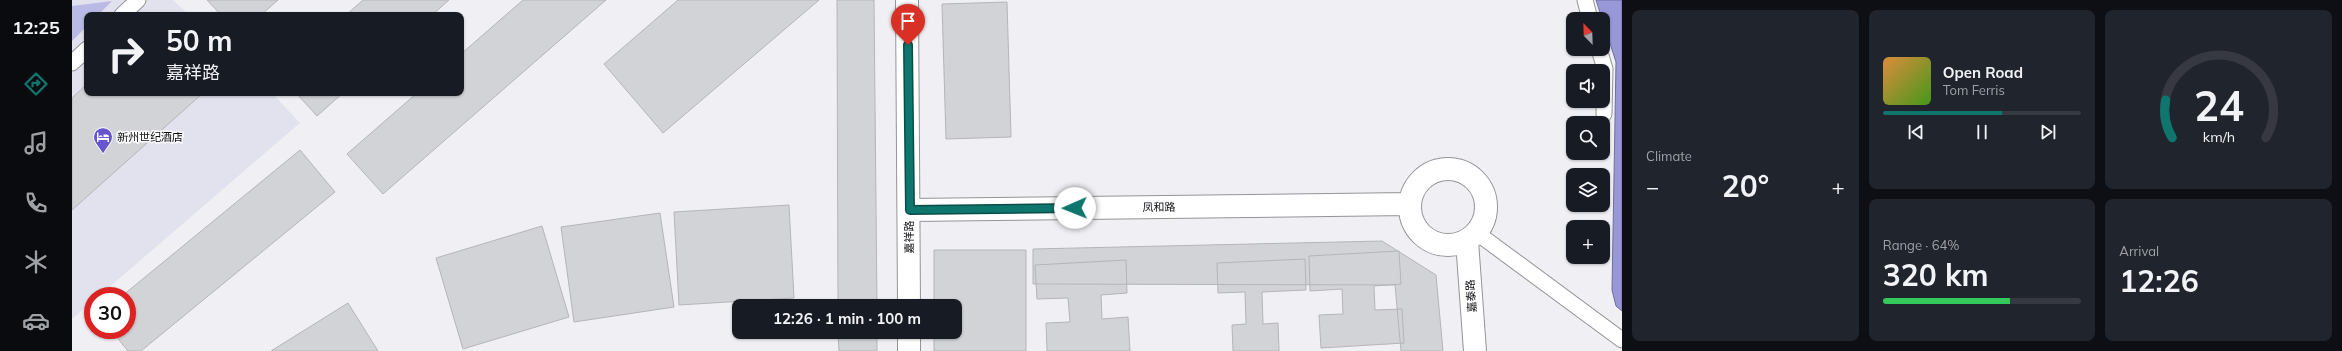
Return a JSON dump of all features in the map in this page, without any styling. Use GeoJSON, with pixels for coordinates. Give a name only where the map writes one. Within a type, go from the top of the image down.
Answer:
{"type":"FeatureCollection","features":[{"type":"Feature","properties":{"kind":"street","name":"嘉祥路"},"geometry":{"type":"LineString","coordinates":[[907,0],[910,210],[909,299]]}},
{"type":"Feature","properties":{"kind":"street"},"geometry":{"type":"LineString","coordinates":[[1452,169],[1463,172],[1474,179],[1481,188],[1486,199],[1485,217],[1472,237],[1456,245],[1444,246],[1432,243],[1422,236],[1414,227],[1410,216],[1409,204],[1412,192],[1419,182],[1428,174],[1440,170],[1452,169]]}},
{"type":"Feature","properties":{"kind":"street","name":"凤和路"},"geometry":{"type":"LineString","coordinates":[[910,210],[1409,204]]}},
{"type":"Feature","properties":{"kind":"street","name":"嘉泰路"},"geometry":{"type":"LineString","coordinates":[[1472,237],[1475,351]]}},
{"type":"Feature","properties":{"kind":"street"},"geometry":{"type":"LineString","coordinates":[[909,339],[909,351]]}},
{"type":"Feature","properties":{"kind":"lane"},"geometry":{"type":"LineString","coordinates":[[125,12],[138,0]]}},
{"type":"Feature","properties":{"kind":"lane"},"geometry":{"type":"LineString","coordinates":[[1584,0],[1588,12]]}},
{"type":"Feature","properties":{"kind":"lane"},"geometry":{"type":"LineString","coordinates":[[72,63],[84,52]]}},
{"type":"Feature","properties":{"kind":"lane"},"geometry":{"type":"LineString","coordinates":[[1601,56],[1605,69],[1604,114]]}},
{"type":"Feature","properties":{"kind":"lane"},"geometry":{"type":"LineString","coordinates":[[1472,237],[1622,340]]}},
{"type":"Feature","properties":{"kind":"shaded area"},"geometry":{"type":"Polygon","coordinates":[[[72,0],[173,0],[186,12],[84,12],[84,96],[275,96],[300,123],[109,287],[84,287],[84,309],[72,319],[72,0]]]}},
{"type":"Feature","properties":{"kind":"shaded area"},"geometry":{"type":"Polygon","coordinates":[[[1596,0],[1622,0],[1622,311],[1616,306],[1612,290],[1616,62],[1610,43],[1610,12],[1600,12],[1596,0]]]}},
{"type":"Feature","properties":{"kind":"shaded area"},"geometry":{"type":"Polygon","coordinates":[[[112,1],[101,12],[84,12],[84,29],[72,41],[72,6],[112,1]]]}},
{"type":"Feature","properties":{"kind":"building"},"geometry":{"type":"Polygon","coordinates":[[[207,0],[278,0],[264,12],[218,12],[207,0]]]}},
{"type":"Feature","properties":{"kind":"building"},"geometry":{"type":"Polygon","coordinates":[[[363,0],[449,0],[435,12],[349,12],[363,0]]]}},
{"type":"Feature","properties":{"kind":"building"},"geometry":{"type":"Polygon","coordinates":[[[523,0],[606,0],[383,194],[347,154],[414,96],[464,96],[464,51],[523,0]]]}},
{"type":"Feature","properties":{"kind":"building"},"geometry":{"type":"Polygon","coordinates":[[[678,0],[819,0],[663,133],[604,64],[678,0]]]}},
{"type":"Feature","properties":{"kind":"building"},"geometry":{"type":"Polygon","coordinates":[[[837,0],[874,0],[877,299],[838,299],[837,0]]]}},
{"type":"Feature","properties":{"kind":"building"},"geometry":{"type":"Polygon","coordinates":[[[1007,2],[1011,137],[946,139],[942,4],[1007,2]]]}},
{"type":"Feature","properties":{"kind":"building","name":"新州世纪酒店"},"geometry":{"type":"Polygon","coordinates":[[[84,87],[84,96],[200,96],[72,210],[72,98],[84,87]]]}},
{"type":"Feature","properties":{"kind":"building"},"geometry":{"type":"Polygon","coordinates":[[[299,96],[340,96],[317,116],[299,96]]]}},
{"type":"Feature","properties":{"kind":"building"},"geometry":{"type":"Polygon","coordinates":[[[300,150],[335,192],[141,351],[128,351],[118,339],[136,339],[136,287],[133,287],[300,150]]]}},
{"type":"Feature","properties":{"kind":"building"},"geometry":{"type":"Polygon","coordinates":[[[789,205],[794,298],[732,299],[732,302],[679,305],[674,212],[789,205]]]}},
{"type":"Feature","properties":{"kind":"building"},"geometry":{"type":"Polygon","coordinates":[[[660,213],[674,307],[574,322],[561,227],[660,213]]]}},
{"type":"Feature","properties":{"kind":"building"},"geometry":{"type":"Polygon","coordinates":[[[542,226],[569,317],[463,349],[436,258],[542,226]]]}},
{"type":"Feature","properties":{"kind":"building"},"geometry":{"type":"Polygon","coordinates":[[[1382,241],[1436,275],[1443,351],[1401,351],[1395,285],[1033,284],[1033,249],[1382,241]]]}},
{"type":"Feature","properties":{"kind":"building"},"geometry":{"type":"Polygon","coordinates":[[[934,250],[1026,250],[1026,351],[934,351],[934,339],[962,339],[962,299],[934,299],[934,250]]]}},
{"type":"Feature","properties":{"kind":"building"},"geometry":{"type":"Polygon","coordinates":[[[1399,251],[1401,284],[1374,286],[1375,310],[1402,309],[1404,343],[1321,348],[1319,315],[1343,314],[1342,289],[1310,291],[1309,256],[1399,251]]]}},
{"type":"Feature","properties":{"kind":"building"},"geometry":{"type":"Polygon","coordinates":[[[1305,259],[1306,290],[1262,292],[1263,324],[1278,323],[1279,351],[1233,351],[1232,325],[1246,324],[1245,292],[1218,293],[1217,263],[1305,259]]]}},
{"type":"Feature","properties":{"kind":"building"},"geometry":{"type":"Polygon","coordinates":[[[1126,260],[1127,293],[1101,295],[1102,319],[1128,317],[1130,351],[1047,351],[1046,323],[1070,322],[1068,298],[1037,299],[1035,265],[1126,260]]]}},
{"type":"Feature","properties":{"kind":"building"},"geometry":{"type":"Polygon","coordinates":[[[348,303],[378,351],[271,351],[348,303]]]}},
{"type":"Feature","properties":{"kind":"building"},"geometry":{"type":"Polygon","coordinates":[[[838,339],[877,339],[877,351],[839,351],[838,339]]]}},
{"type":"Feature","properties":{"kind":"place","name":"新州世纪酒店"},"geometry":{"type":"Point","coordinates":[103,154]}},
{"type":"Feature","properties":{"kind":"route"},"geometry":{"type":"LineString","coordinates":[[908,45],[910,210],[1075,208]]}}]}
